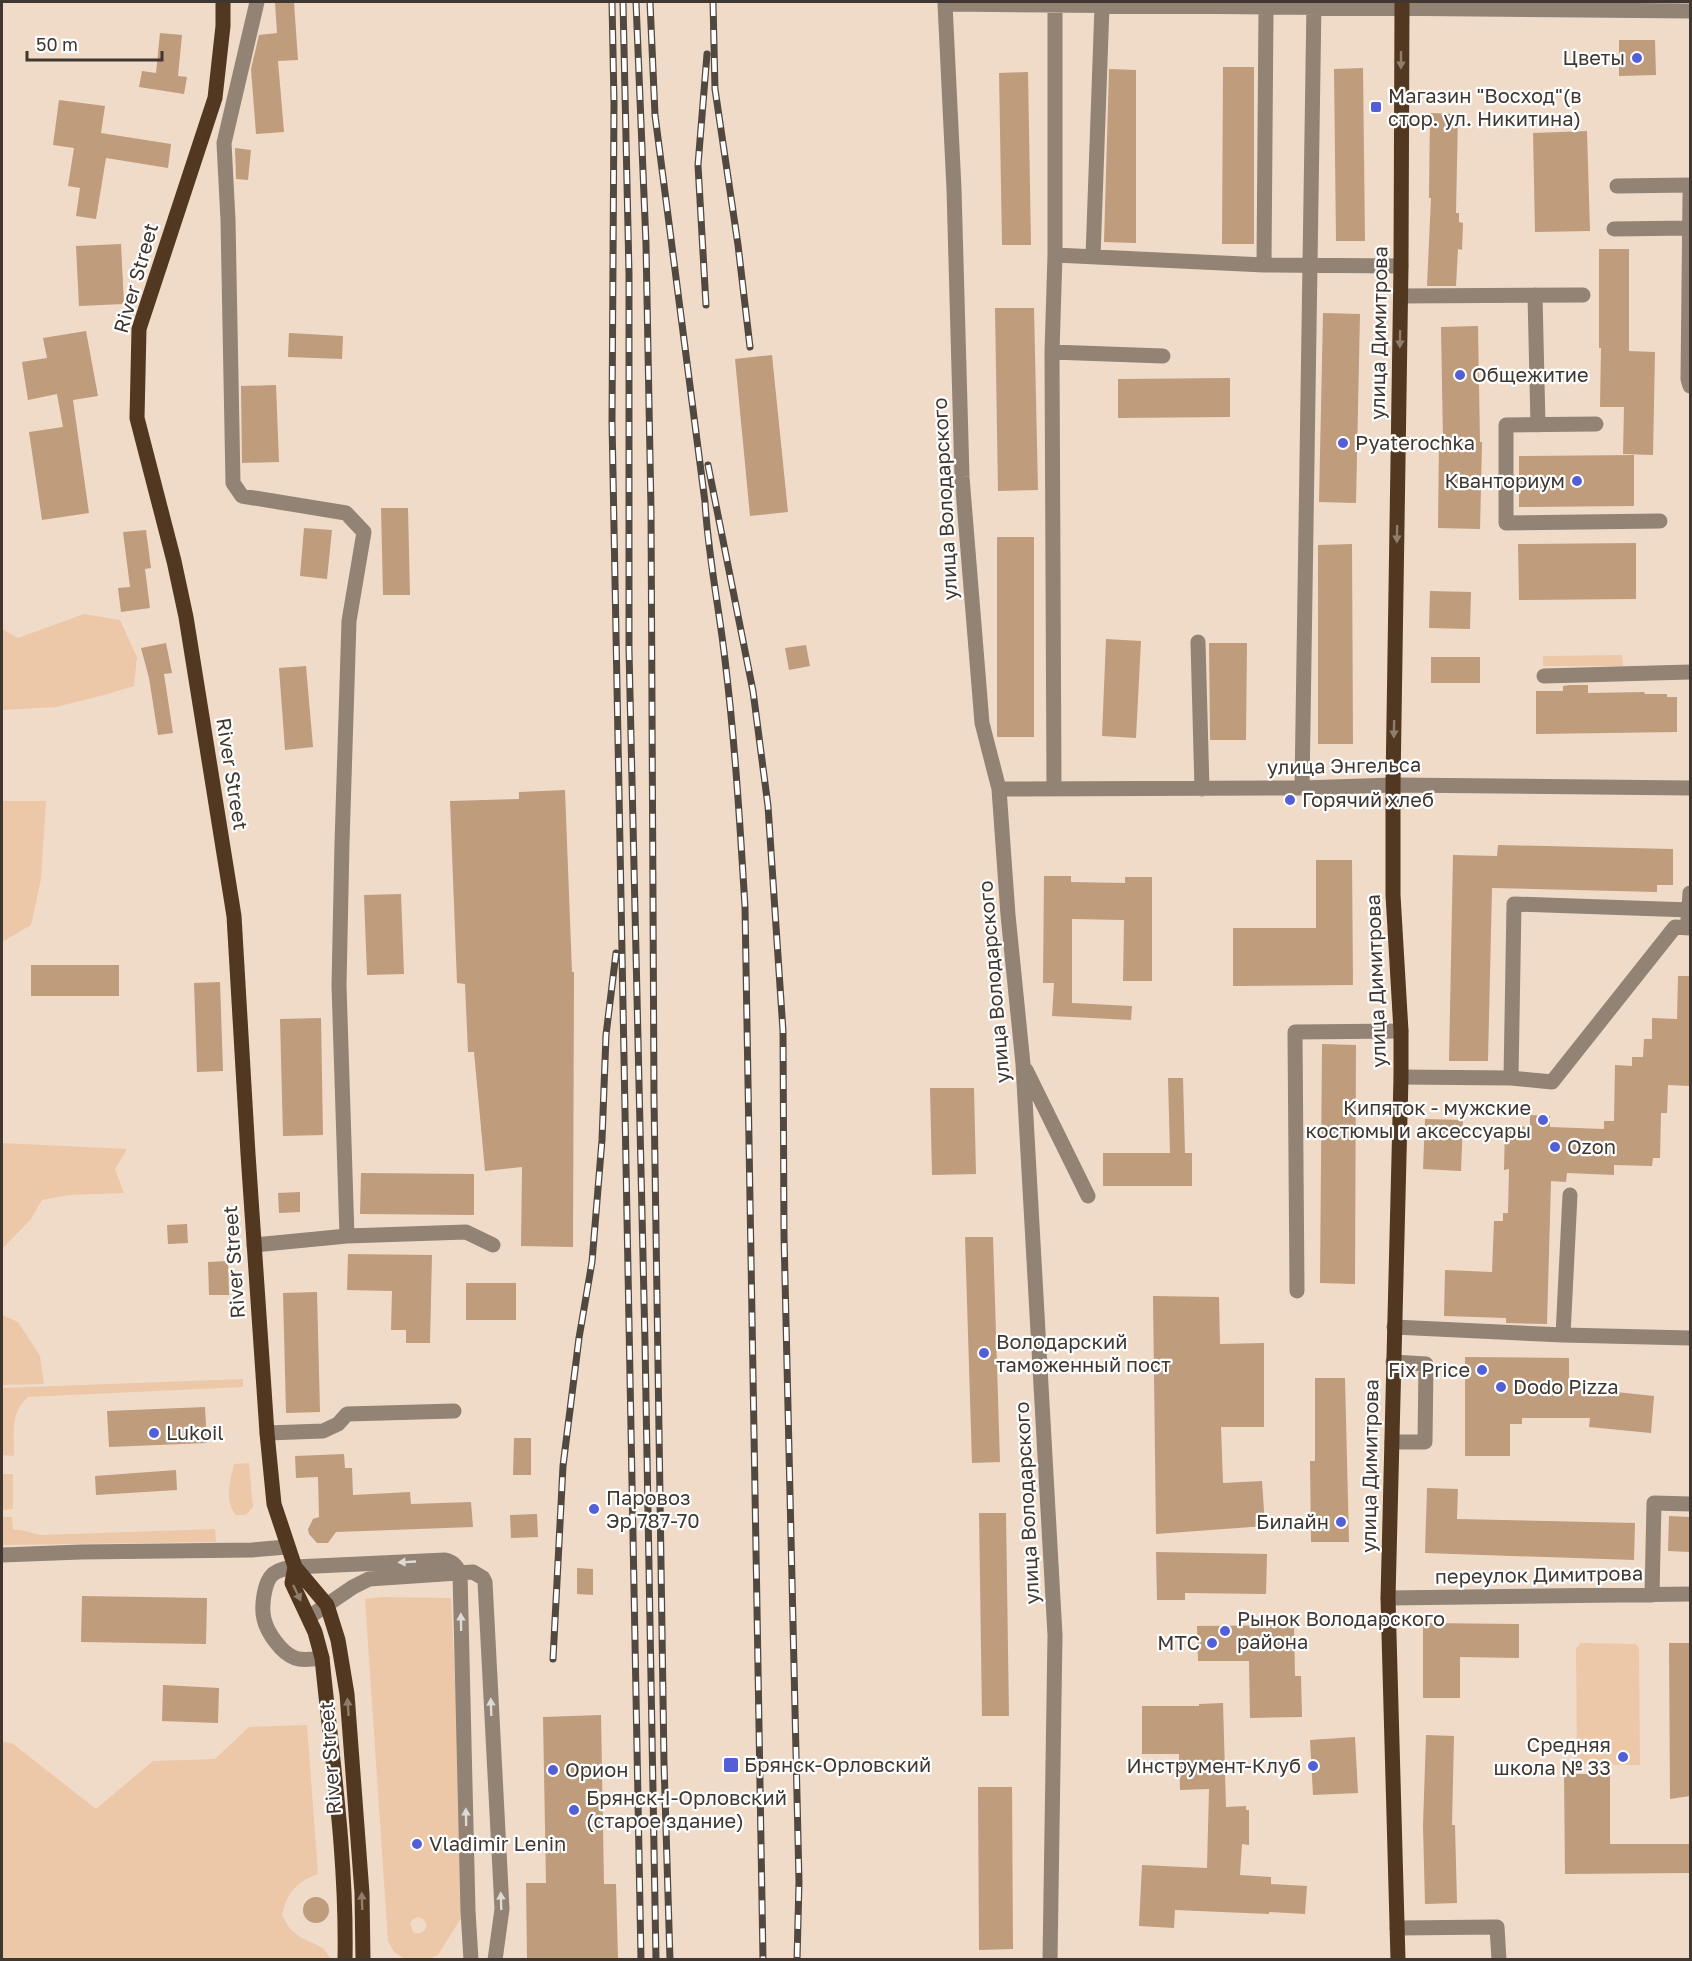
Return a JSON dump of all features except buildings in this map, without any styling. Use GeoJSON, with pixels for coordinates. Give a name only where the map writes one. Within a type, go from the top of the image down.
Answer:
{"type":"FeatureCollection","features":[{"type":"Feature","properties":{"kind":"main road","name":"River Street"},"geometry":{"type":"LineString","coordinates":[[223,2],[223,26],[215,98],[139,329],[137,418],[186,617],[234,916],[254,1245],[274,1504],[295,1566],[327,1605],[338,1640],[347,1694],[361,1880],[363,1959]]}},
{"type":"Feature","properties":{"kind":"main road","name":"улица Димитрова"},"geometry":{"type":"LineString","coordinates":[[1398,1959],[1388,1598],[1401,1077],[1401,1031],[1393,895],[1393,785],[1401,296],[1402,5]]}},
{"type":"Feature","properties":{"kind":"main road","name":"River Street"},"geometry":{"type":"LineString","coordinates":[[295,1566],[292,1583],[309,1617],[322,1658],[342,1850],[346,1929],[345,1959]]}},
{"type":"Feature","properties":{"kind":"street"},"geometry":{"type":"LineString","coordinates":[[257,2],[224,143],[228,220],[233,483],[242,496],[346,513],[364,532],[349,621],[342,855],[339,985],[347,1236]]}},
{"type":"Feature","properties":{"kind":"street"},"geometry":{"type":"LineString","coordinates":[[1054,789],[1052,352],[1055,255],[1055,3],[1102,6],[1266,8],[1314,5],[1645,6],[1690,11]]}},
{"type":"Feature","properties":{"kind":"street","name":"улица Володарского"},"geometry":{"type":"LineString","coordinates":[[1050,1959],[1055,1635],[1023,1065],[1008,915],[999,789],[982,723],[962,477],[954,189],[945,4],[1055,3]]}},
{"type":"Feature","properties":{"kind":"street"},"geometry":{"type":"LineString","coordinates":[[1302,788],[1314,5]]}},
{"type":"Feature","properties":{"kind":"street"},"geometry":{"type":"LineString","coordinates":[[1093,257],[1102,6]]}},
{"type":"Feature","properties":{"kind":"street"},"geometry":{"type":"LineString","coordinates":[[1264,265],[1266,8]]}},
{"type":"Feature","properties":{"kind":"street"},"geometry":{"type":"LineString","coordinates":[[1617,186],[1690,185]]}},
{"type":"Feature","properties":{"kind":"street"},"geometry":{"type":"LineString","coordinates":[[1690,194],[1688,380],[1690,386]]}},
{"type":"Feature","properties":{"kind":"street"},"geometry":{"type":"LineString","coordinates":[[1614,229],[1689,228]]}},
{"type":"Feature","properties":{"kind":"street"},"geometry":{"type":"LineString","coordinates":[[1055,255],[1264,265],[1401,266]]}},
{"type":"Feature","properties":{"kind":"street"},"geometry":{"type":"LineString","coordinates":[[1535,295],[1538,425]]}},
{"type":"Feature","properties":{"kind":"street"},"geometry":{"type":"LineString","coordinates":[[1401,296],[1583,295]]}},
{"type":"Feature","properties":{"kind":"street"},"geometry":{"type":"LineString","coordinates":[[1052,352],[1163,356]]}},
{"type":"Feature","properties":{"kind":"street"},"geometry":{"type":"LineString","coordinates":[[1596,423],[1506,425],[1506,523],[1660,521]]}},
{"type":"Feature","properties":{"kind":"street"},"geometry":{"type":"LineString","coordinates":[[1198,642],[1202,789]]}},
{"type":"Feature","properties":{"kind":"street"},"geometry":{"type":"LineString","coordinates":[[1544,676],[1690,672]]}},
{"type":"Feature","properties":{"kind":"street","name":"улица Энгельса"},"geometry":{"type":"LineString","coordinates":[[999,789],[1302,788],[1393,785],[1690,788]]}},
{"type":"Feature","properties":{"kind":"street"},"geometry":{"type":"LineString","coordinates":[[1401,1077],[1511,1078],[1552,1082],[1675,927],[1689,927],[1690,893]]}},
{"type":"Feature","properties":{"kind":"street"},"geometry":{"type":"LineString","coordinates":[[1511,1078],[1514,904],[1689,910]]}},
{"type":"Feature","properties":{"kind":"street"},"geometry":{"type":"LineString","coordinates":[[1297,1291],[1295,1032],[1401,1031]]}},
{"type":"Feature","properties":{"kind":"street"},"geometry":{"type":"LineString","coordinates":[[1023,1065],[1088,1196]]}},
{"type":"Feature","properties":{"kind":"street"},"geometry":{"type":"LineString","coordinates":[[1563,1335],[1570,1196]]}},
{"type":"Feature","properties":{"kind":"street"},"geometry":{"type":"LineString","coordinates":[[254,1245],[347,1236],[466,1232],[493,1245]]}},
{"type":"Feature","properties":{"kind":"street"},"geometry":{"type":"LineString","coordinates":[[1394,1327],[1690,1338]]}},
{"type":"Feature","properties":{"kind":"street"},"geometry":{"type":"LineString","coordinates":[[1392,1442],[1425,1442],[1426,1364],[1393,1362]]}},
{"type":"Feature","properties":{"kind":"street"},"geometry":{"type":"LineString","coordinates":[[267,1433],[323,1431],[338,1424],[347,1414],[454,1411]]}},
{"type":"Feature","properties":{"kind":"street"},"geometry":{"type":"LineString","coordinates":[[1652,1595],[1654,1503],[1690,1504]]}},
{"type":"Feature","properties":{"kind":"street"},"geometry":{"type":"LineString","coordinates":[[2,1556],[81,1552],[252,1550],[287,1547]]}},
{"type":"Feature","properties":{"kind":"street"},"geometry":{"type":"LineString","coordinates":[[322,1658],[297,1659],[288,1655],[272,1634],[264,1618],[264,1597],[271,1576],[282,1569],[295,1566],[445,1560],[454,1564],[459,1573],[471,1959]]}},
{"type":"Feature","properties":{"kind":"street"},"geometry":{"type":"LineString","coordinates":[[309,1617],[369,1579],[477,1573],[485,1582],[502,1909],[495,1959]]}},
{"type":"Feature","properties":{"kind":"street","name":"переулок Димитрова"},"geometry":{"type":"LineString","coordinates":[[1388,1598],[1690,1594]]}},
{"type":"Feature","properties":{"kind":"street"},"geometry":{"type":"LineString","coordinates":[[1397,1928],[1497,1927],[1499,1959]]}},
{"type":"Feature","properties":{"kind":"shaded area"},"geometry":{"type":"Polygon","coordinates":[[[84,614],[120,620],[137,657],[134,686],[56,707],[2,710],[2,629],[18,638],[84,614]]]}},
{"type":"Feature","properties":{"kind":"shaded area"},"geometry":{"type":"Polygon","coordinates":[[[1622,655],[1623,666],[1543,666],[1543,656],[1622,655]]]}},
{"type":"Feature","properties":{"kind":"shaded area"},"geometry":{"type":"Polygon","coordinates":[[[2,801],[46,801],[41,879],[31,925],[2,942],[2,801]]]}},
{"type":"Feature","properties":{"kind":"shaded area"},"geometry":{"type":"Polygon","coordinates":[[[2,1143],[127,1149],[115,1169],[124,1193],[69,1195],[42,1200],[31,1219],[2,1249],[2,1143]]]}},
{"type":"Feature","properties":{"kind":"shaded area"},"geometry":{"type":"Polygon","coordinates":[[[2,1315],[18,1322],[40,1356],[44,1384],[2,1385],[2,1315]]]}},
{"type":"Feature","properties":{"kind":"shaded area"},"geometry":{"type":"Polygon","coordinates":[[[243,1379],[243,1387],[28,1397],[18,1409],[16,1416],[14,1456],[2,1455],[2,1388],[243,1379]]]}},
{"type":"Feature","properties":{"kind":"shaded area"},"geometry":{"type":"Polygon","coordinates":[[[249,1463],[253,1507],[246,1515],[236,1515],[229,1497],[234,1464],[249,1463]]]}},
{"type":"Feature","properties":{"kind":"shaded area"},"geometry":{"type":"Polygon","coordinates":[[[2,1474],[13,1474],[13,1509],[2,1510],[2,1474]]]}},
{"type":"Feature","properties":{"kind":"shaded area"},"geometry":{"type":"Polygon","coordinates":[[[2,1517],[12,1517],[13,1530],[42,1535],[215,1529],[216,1542],[2,1545],[2,1517]]]}},
{"type":"Feature","properties":{"kind":"shaded area"},"geometry":{"type":"Polygon","coordinates":[[[381,1597],[451,1598],[461,1804],[463,1915],[438,1955],[428,1959],[405,1959],[394,1952],[388,1941],[365,1599],[381,1597]],[[418,1917],[413,1919],[410,1924],[414,1933],[425,1930],[426,1924],[418,1917]]]}},
{"type":"Feature","properties":{"kind":"shaded area"},"geometry":{"type":"Polygon","coordinates":[[[1581,1643],[1635,1644],[1639,1647],[1640,1765],[1577,1764],[1576,1648],[1581,1643]]]}},
{"type":"Feature","properties":{"kind":"shaded area"},"geometry":{"type":"Polygon","coordinates":[[[307,1725],[318,1874],[294,1889],[282,1915],[290,1929],[300,1937],[323,1948],[331,1959],[2,1959],[2,1742],[12,1743],[96,1809],[153,1761],[215,1759],[249,1727],[307,1725]]]}},
{"type":"Feature","properties":{"kind":"railway"},"geometry":{"type":"LineString","coordinates":[[612,2],[614,103],[612,421],[641,1960]]}},
{"type":"Feature","properties":{"kind":"railway"},"geometry":{"type":"LineString","coordinates":[[623,2],[629,274],[629,650],[656,1960]]}},
{"type":"Feature","properties":{"kind":"railway"},"geometry":{"type":"LineString","coordinates":[[636,2],[646,244],[651,510],[654,1098],[664,1763],[670,1960]]}},
{"type":"Feature","properties":{"kind":"railway"},"geometry":{"type":"LineString","coordinates":[[650,2],[655,115],[729,691],[745,907],[763,1960]]}},
{"type":"Feature","properties":{"kind":"railway"},"geometry":{"type":"LineString","coordinates":[[713,2],[715,89],[738,245],[750,347]]}},
{"type":"Feature","properties":{"kind":"railway"},"geometry":{"type":"LineString","coordinates":[[706,305],[698,165],[707,54]]}},
{"type":"Feature","properties":{"kind":"railway"},"geometry":{"type":"LineString","coordinates":[[708,465],[753,691],[768,806],[783,1031],[784,1235],[799,1882],[797,1960]]}},
{"type":"Feature","properties":{"kind":"railway"},"geometry":{"type":"LineString","coordinates":[[553,1659],[563,1466],[579,1338],[592,1262],[602,1140],[606,1035],[616,953]]}},
{"type":"Feature","properties":{"kind":"place","name":"Цветы"},"geometry":{"type":"Point","coordinates":[1637,58]}},
{"type":"Feature","properties":{"kind":"place","name":"Магазин \"Восход\"(в стор. ул. Никитина)"},"geometry":{"type":"Point","coordinates":[1376,107]}},
{"type":"Feature","properties":{"kind":"place","name":"Общежитие"},"geometry":{"type":"Point","coordinates":[1460,375]}},
{"type":"Feature","properties":{"kind":"place","name":"Pyaterochka"},"geometry":{"type":"Point","coordinates":[1343,443]}},
{"type":"Feature","properties":{"kind":"place","name":"Кванториум"},"geometry":{"type":"Point","coordinates":[1577,481]}},
{"type":"Feature","properties":{"kind":"place","name":"Горячий хлеб"},"geometry":{"type":"Point","coordinates":[1290,800]}},
{"type":"Feature","properties":{"kind":"place","name":"Кипяток - мужские костюмы и аксессуары"},"geometry":{"type":"Point","coordinates":[1543,1120]}},
{"type":"Feature","properties":{"kind":"place","name":"Ozon"},"geometry":{"type":"Point","coordinates":[1555,1147]}},
{"type":"Feature","properties":{"kind":"place","name":"Володарский таможенный пост"},"geometry":{"type":"Point","coordinates":[984,1353]}},
{"type":"Feature","properties":{"kind":"place","name":"Fix Price"},"geometry":{"type":"Point","coordinates":[1482,1370]}},
{"type":"Feature","properties":{"kind":"place","name":"Dodo Pizza"},"geometry":{"type":"Point","coordinates":[1501,1387]}},
{"type":"Feature","properties":{"kind":"place","name":"Lukoil"},"geometry":{"type":"Point","coordinates":[154,1433]}},
{"type":"Feature","properties":{"kind":"place","name":"Паровоз Эр 787-70"},"geometry":{"type":"Point","coordinates":[594,1509]}},
{"type":"Feature","properties":{"kind":"place","name":"Билайн"},"geometry":{"type":"Point","coordinates":[1341,1522]}},
{"type":"Feature","properties":{"kind":"place","name":"Рынок Володарского района"},"geometry":{"type":"Point","coordinates":[1225,1631]}},
{"type":"Feature","properties":{"kind":"place","name":"МТС"},"geometry":{"type":"Point","coordinates":[1212,1643]}},
{"type":"Feature","properties":{"kind":"place","name":"Средняя школа № 33"},"geometry":{"type":"Point","coordinates":[1623,1757]}},
{"type":"Feature","properties":{"kind":"place","name":"Брянск-Орловский"},"geometry":{"type":"Point","coordinates":[731,1765]}},
{"type":"Feature","properties":{"kind":"place","name":"Инструмент-Клуб"},"geometry":{"type":"Point","coordinates":[1313,1766]}},
{"type":"Feature","properties":{"kind":"place","name":"Орион"},"geometry":{"type":"Point","coordinates":[553,1770]}},
{"type":"Feature","properties":{"kind":"place","name":"Брянск-I-Орловский (старое здание)"},"geometry":{"type":"Point","coordinates":[574,1810]}},
{"type":"Feature","properties":{"kind":"place","name":"Vladimir Lenin"},"geometry":{"type":"Point","coordinates":[417,1844]}}]}
